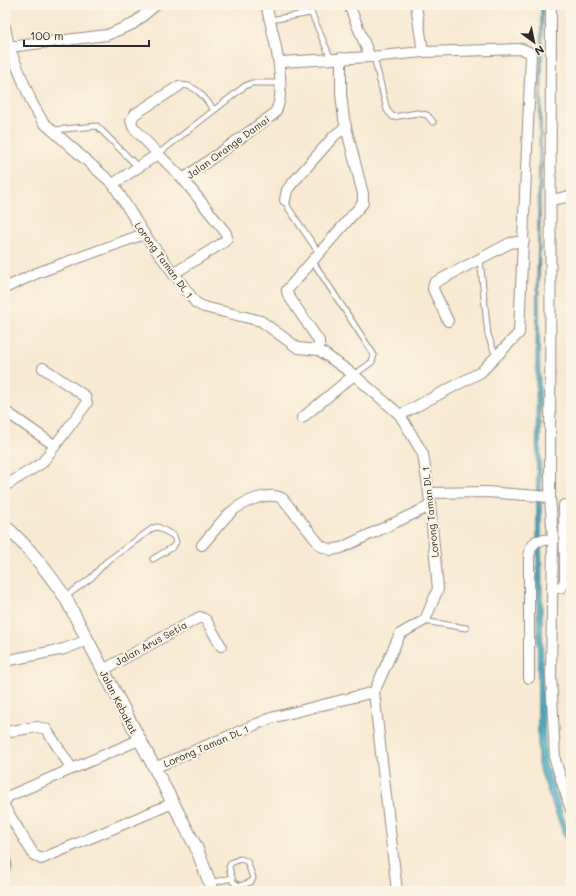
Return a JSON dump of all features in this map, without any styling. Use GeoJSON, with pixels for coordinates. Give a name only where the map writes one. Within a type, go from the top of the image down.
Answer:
{"type":"FeatureCollection","features":[{"type":"Feature","properties":{"kind":"street"},"geometry":{"type":"LineString","coordinates":[[9,47],[107,35],[133,24],[156,5]]}},
{"type":"Feature","properties":{"kind":"street","name":"Jalan Orange Damai"},"geometry":{"type":"LineString","coordinates":[[180,86],[135,114],[130,120],[133,127],[183,178],[274,114],[278,104],[280,62],[266,5]]}},
{"type":"Feature","properties":{"kind":"street"},"geometry":{"type":"LineString","coordinates":[[349,5],[372,57]]}},
{"type":"Feature","properties":{"kind":"street"},"geometry":{"type":"LineString","coordinates":[[416,5],[423,52]]}},
{"type":"Feature","properties":{"kind":"street"},"geometry":{"type":"LineString","coordinates":[[551,5],[548,500],[553,552],[551,674],[554,760],[570,806]]}},
{"type":"Feature","properties":{"kind":"street","name":"Lorong Taman DL 1"},"geometry":{"type":"LineString","coordinates":[[5,27],[9,47],[37,114],[51,130],[69,143],[113,184],[144,234],[198,305],[261,321],[298,348],[319,350],[354,375],[400,415],[423,456],[429,492],[438,589],[424,621]]}},
{"type":"Feature","properties":{"kind":"street"},"geometry":{"type":"LineString","coordinates":[[280,62],[372,57],[423,52],[522,49],[529,52],[531,55],[524,241],[519,331],[517,337],[481,372],[400,415]]}},
{"type":"Feature","properties":{"kind":"street"},"geometry":{"type":"LineString","coordinates":[[319,350],[319,341],[287,292],[288,288],[363,203],[363,194],[346,127],[336,59]]}},
{"type":"Feature","properties":{"kind":"street"},"geometry":{"type":"LineString","coordinates":[[285,200],[287,190],[290,186],[336,135],[346,127]]}},
{"type":"Feature","properties":{"kind":"street"},"geometry":{"type":"LineString","coordinates":[[113,184],[158,154]]}},
{"type":"Feature","properties":{"kind":"street"},"geometry":{"type":"LineString","coordinates":[[173,274],[224,242],[227,238],[226,233],[183,178]]}},
{"type":"Feature","properties":{"kind":"street"},"geometry":{"type":"LineString","coordinates":[[551,200],[571,196]]}},
{"type":"Feature","properties":{"kind":"street"},"geometry":{"type":"LineString","coordinates":[[5,288],[36,273],[144,234]]}},
{"type":"Feature","properties":{"kind":"street"},"geometry":{"type":"LineString","coordinates":[[448,321],[433,289],[434,283],[510,243],[524,241]]}},
{"type":"Feature","properties":{"kind":"street"},"geometry":{"type":"LineString","coordinates":[[5,486],[42,462],[88,400],[85,396],[43,368]]}},
{"type":"Feature","properties":{"kind":"street"},"geometry":{"type":"LineString","coordinates":[[302,418],[354,375]]}},
{"type":"Feature","properties":{"kind":"street"},"geometry":{"type":"LineString","coordinates":[[5,411],[54,445]]}},
{"type":"Feature","properties":{"kind":"street"},"geometry":{"type":"LineString","coordinates":[[429,492],[468,492],[529,496],[568,505],[564,584],[559,588],[552,589]]}},
{"type":"Feature","properties":{"kind":"street"},"geometry":{"type":"LineString","coordinates":[[202,545],[232,511],[268,495],[278,496],[283,499],[321,546],[331,550],[341,548],[430,506]]}},
{"type":"Feature","properties":{"kind":"street","name":"Jalan Kebakat"},"geometry":{"type":"LineString","coordinates":[[5,526],[46,569],[66,597],[139,740],[196,847],[211,887]]}},
{"type":"Feature","properties":{"kind":"street"},"geometry":{"type":"LineString","coordinates":[[529,678],[529,556],[531,548],[536,541],[551,538]]}},
{"type":"Feature","properties":{"kind":"street"},"geometry":{"type":"LineString","coordinates":[[553,552],[565,552]]}},
{"type":"Feature","properties":{"kind":"street","name":"Jalan Arus Setia"},"geometry":{"type":"LineString","coordinates":[[103,670],[200,617],[206,620],[221,646]]}},
{"type":"Feature","properties":{"kind":"street"},"geometry":{"type":"LineString","coordinates":[[397,891],[374,692],[400,634],[424,621]]}},
{"type":"Feature","properties":{"kind":"street"},"geometry":{"type":"LineString","coordinates":[[5,661],[64,649],[88,640]]}},
{"type":"Feature","properties":{"kind":"street","name":"Lorong Taman DL 1"},"geometry":{"type":"LineString","coordinates":[[154,768],[271,718],[374,692]]}},
{"type":"Feature","properties":{"kind":"street"},"geometry":{"type":"LineString","coordinates":[[5,732],[37,727],[46,729],[72,769]]}},
{"type":"Feature","properties":{"kind":"street"},"geometry":{"type":"LineString","coordinates":[[5,800],[9,796],[139,740]]}},
{"type":"Feature","properties":{"kind":"street"},"geometry":{"type":"LineString","coordinates":[[5,808],[34,855],[41,859],[173,804]]}},
{"type":"Feature","properties":{"kind":"lane"},"geometry":{"type":"LineString","coordinates":[[308,5],[336,59]]}},
{"type":"Feature","properties":{"kind":"lane"},"geometry":{"type":"LineString","coordinates":[[270,20],[311,13]]}},
{"type":"Feature","properties":{"kind":"lane"},"geometry":{"type":"LineString","coordinates":[[372,57],[387,110],[393,117],[417,113],[427,115],[433,122]]}},
{"type":"Feature","properties":{"kind":"lane"},"geometry":{"type":"LineString","coordinates":[[158,154],[247,85],[279,83]]}},
{"type":"Feature","properties":{"kind":"lane"},"geometry":{"type":"LineString","coordinates":[[180,86],[187,84],[192,87],[214,110]]}},
{"type":"Feature","properties":{"kind":"lane"},"geometry":{"type":"LineString","coordinates":[[51,130],[97,126],[138,167]]}},
{"type":"Feature","properties":{"kind":"lane"},"geometry":{"type":"LineString","coordinates":[[285,200],[374,355],[372,362],[354,375]]}},
{"type":"Feature","properties":{"kind":"lane"},"geometry":{"type":"LineString","coordinates":[[480,259],[488,335],[497,356]]}},
{"type":"Feature","properties":{"kind":"lane"},"geometry":{"type":"LineString","coordinates":[[66,597],[91,578],[106,562],[153,528],[158,527],[174,536],[176,542],[173,547],[153,559]]}},
{"type":"Feature","properties":{"kind":"lane"},"geometry":{"type":"LineString","coordinates":[[424,621],[466,628]]}},
{"type":"Feature","properties":{"kind":"lane"},"geometry":{"type":"LineString","coordinates":[[240,859],[245,859],[252,876],[252,880],[248,884],[239,886],[234,884],[232,878],[229,864],[240,859]]}},
{"type":"Feature","properties":{"kind":"lane"},"geometry":{"type":"LineString","coordinates":[[211,887],[232,878]]}},
{"type":"Feature","properties":{"kind":"water"},"geometry":{"type":"Polygon","coordinates":[[[541,5],[543,5],[539,297],[543,703],[546,764],[571,839],[571,855],[538,765],[536,357],[541,5]]]}},
{"type":"Feature","properties":{"kind":"water"},"geometry":{"type":"Polygon","coordinates":[[[5,851],[12,862],[9,891],[5,891],[5,851]]]}}]}
